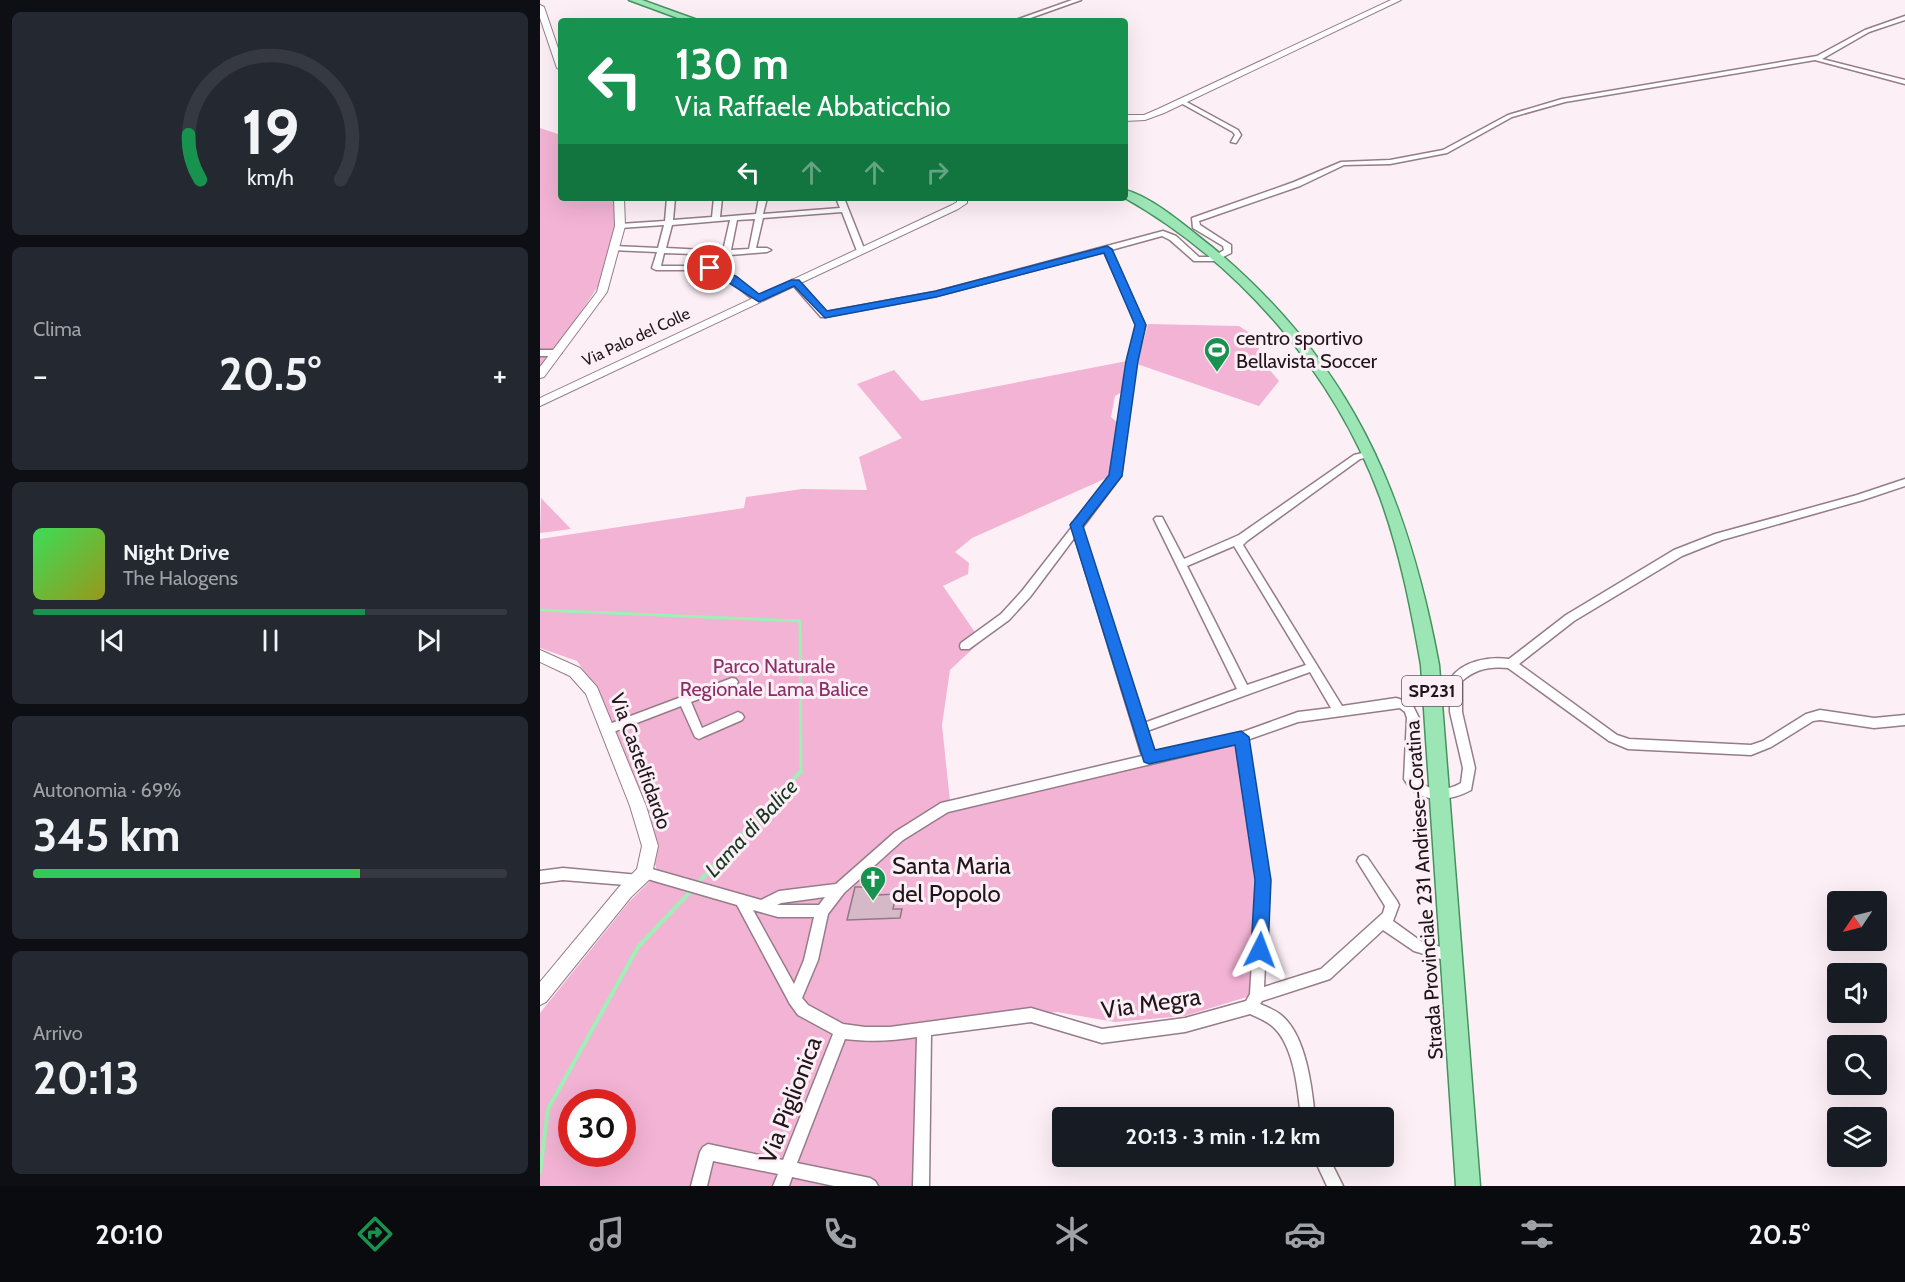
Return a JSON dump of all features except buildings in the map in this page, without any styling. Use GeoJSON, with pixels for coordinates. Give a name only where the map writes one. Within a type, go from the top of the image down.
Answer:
{"type":"FeatureCollection","features":[{"type":"Feature","properties":{"kind":"main road"},"geometry":{"type":"LineString","coordinates":[[633,0],[686,18]]}},
{"type":"Feature","properties":{"kind":"main road"},"geometry":{"type":"LineString","coordinates":[[1128,190],[1146,205]]}},
{"type":"Feature","properties":{"kind":"main road","name":"Strada Provinciale 231 Andriese-Coratina"},"geometry":{"type":"LineString","coordinates":[[1128,195],[1195,238],[1267,304],[1306,349],[1342,401],[1370,454],[1404,542],[1420,607],[1430,665],[1468,1186]]}},
{"type":"Feature","properties":{"kind":"main road","name":"Strada Provinciale 231 Andriese-Coratina"},"geometry":{"type":"LineString","coordinates":[[1127,201],[1217,258]]}},
{"type":"Feature","properties":{"kind":"street"},"geometry":{"type":"LineString","coordinates":[[1025,18],[1078,0]]}},
{"type":"Feature","properties":{"kind":"street"},"geometry":{"type":"LineString","coordinates":[[1128,116],[1145,117],[1397,0]]}},
{"type":"Feature","properties":{"kind":"street"},"geometry":{"type":"LineString","coordinates":[[540,7],[558,59]]}},
{"type":"Feature","properties":{"kind":"street"},"geometry":{"type":"LineString","coordinates":[[795,282],[825,315],[936,294],[1163,233],[1173,238],[1197,259],[1217,258],[1228,251],[1227,245],[1196,226],[1195,220],[1297,184],[1343,163],[1390,162],[1430,157],[1445,152],[1510,116],[1564,100],[1817,58],[1867,31],[1905,18]]}},
{"type":"Feature","properties":{"kind":"street"},"geometry":{"type":"LineString","coordinates":[[1817,58],[1905,82]]}},
{"type":"Feature","properties":{"kind":"street"},"geometry":{"type":"LineString","coordinates":[[1181,100],[1236,131],[1238,135],[1234,142]]}},
{"type":"Feature","properties":{"kind":"street"},"geometry":{"type":"LineString","coordinates":[[540,375],[602,292],[620,226],[619,201]]}},
{"type":"Feature","properties":{"kind":"street"},"geometry":{"type":"LineString","coordinates":[[671,201],[669,222],[656,268],[710,268],[722,273],[759,299]]}},
{"type":"Feature","properties":{"kind":"street"},"geometry":{"type":"LineString","coordinates":[[716,219],[718,201]]}},
{"type":"Feature","properties":{"kind":"street"},"geometry":{"type":"LineString","coordinates":[[752,251],[762,201]]}},
{"type":"Feature","properties":{"kind":"street"},"geometry":{"type":"LineString","coordinates":[[841,201],[861,251]]}},
{"type":"Feature","properties":{"kind":"street","name":"Via Palo del Colle"},"geometry":{"type":"LineString","coordinates":[[540,401],[861,251],[960,201]]}},
{"type":"Feature","properties":{"kind":"street"},"geometry":{"type":"LineString","coordinates":[[620,226],[845,210]]}},
{"type":"Feature","properties":{"kind":"street"},"geometry":{"type":"LineString","coordinates":[[722,273],[734,218]]}},
{"type":"Feature","properties":{"kind":"street"},"geometry":{"type":"LineString","coordinates":[[614,248],[726,253],[767,250]]}},
{"type":"Feature","properties":{"kind":"street"},"geometry":{"type":"LineString","coordinates":[[965,646],[1005,617],[1026,594],[1076,525],[1116,476],[1132,361],[1141,325],[1107,249]]}},
{"type":"Feature","properties":{"kind":"street"},"geometry":{"type":"LineString","coordinates":[[540,353],[557,353]]}},
{"type":"Feature","properties":{"kind":"street"},"geometry":{"type":"LineString","coordinates":[[1181,564],[1243,538],[1357,457],[1370,454]]}},
{"type":"Feature","properties":{"kind":"street"},"geometry":{"type":"LineString","coordinates":[[1511,664],[1570,618],[1678,553],[1719,537],[1860,498],[1905,482]]}},
{"type":"Feature","properties":{"kind":"street"},"geometry":{"type":"LineString","coordinates":[[1159,519],[1244,691]]}},
{"type":"Feature","properties":{"kind":"street"},"geometry":{"type":"LineString","coordinates":[[1076,525],[1149,758]]}},
{"type":"Feature","properties":{"kind":"street"},"geometry":{"type":"LineString","coordinates":[[1243,538],[1238,545],[1340,711]]}},
{"type":"Feature","properties":{"kind":"street","name":"Via Castelfidardo"},"geometry":{"type":"LineString","coordinates":[[540,656],[563,665],[585,681],[592,691],[648,833],[649,855],[645,875]]}},
{"type":"Feature","properties":{"kind":"street"},"geometry":{"type":"LineString","coordinates":[[795,999],[811,960],[822,911],[839,889],[899,836],[945,807],[1241,737],[1298,717],[1396,703],[1406,705],[1412,712],[1410,779],[1419,788],[1440,796],[1462,789],[1469,780],[1456,712],[1456,679],[1464,670],[1501,662],[1511,664],[1613,738],[1628,744],[1751,750],[1767,744],[1810,717],[1829,716],[1874,723],[1905,720]]}},
{"type":"Feature","properties":{"kind":"street"},"geometry":{"type":"LineString","coordinates":[[1140,729],[1313,667]]}},
{"type":"Feature","properties":{"kind":"street"},"geometry":{"type":"LineString","coordinates":[[608,729],[732,682]]}},
{"type":"Feature","properties":{"kind":"street"},"geometry":{"type":"LineString","coordinates":[[684,700],[699,734],[738,717]]}},
{"type":"Feature","properties":{"kind":"street"},"geometry":{"type":"LineString","coordinates":[[1241,737],[1263,880],[1254,1002],[1279,1022],[1300,1068],[1306,1107]]}},
{"type":"Feature","properties":{"kind":"street"},"geometry":{"type":"LineString","coordinates":[[1363,861],[1392,905],[1388,917],[1383,922],[1419,947],[1451,956]]}},
{"type":"Feature","properties":{"kind":"street"},"geometry":{"type":"LineString","coordinates":[[540,877],[563,874],[645,875],[764,905],[778,911],[822,911]]}},
{"type":"Feature","properties":{"kind":"street"},"geometry":{"type":"LineString","coordinates":[[540,996],[645,875]]}},
{"type":"Feature","properties":{"kind":"street"},"geometry":{"type":"LineString","coordinates":[[764,905],[779,897],[839,889]]}},
{"type":"Feature","properties":{"kind":"street"},"geometry":{"type":"LineString","coordinates":[[741,900],[795,999]]}},
{"type":"Feature","properties":{"kind":"street","name":"Via Megra"},"geometry":{"type":"LineString","coordinates":[[795,999],[803,1010],[841,1031],[890,1034],[1031,1015],[1102,1036],[1185,1025],[1254,1002],[1325,974],[1383,922]]}},
{"type":"Feature","properties":{"kind":"street"},"geometry":{"type":"LineString","coordinates":[[921,1186],[924,1030]]}},
{"type":"Feature","properties":{"kind":"street","name":"Via Piglionica"},"geometry":{"type":"LineString","coordinates":[[781,1186],[841,1031]]}},
{"type":"Feature","properties":{"kind":"street"},"geometry":{"type":"LineString","coordinates":[[699,1186],[708,1152],[870,1186]]}},
{"type":"Feature","properties":{"kind":"street"},"geometry":{"type":"LineString","coordinates":[[1326,1167],[1335,1186]]}},
{"type":"Feature","properties":{"kind":"green space"},"geometry":{"type":"Polygon","coordinates":[[[540,128],[558,134],[558,201],[614,201],[621,215],[605,276],[540,373],[540,128]]]}},
{"type":"Feature","properties":{"kind":"green space","name":"centro sportivo Bellavista Soccer"},"geometry":{"type":"Polygon","coordinates":[[[1148,324],[1239,326],[1260,340],[1258,356],[1279,381],[1259,406],[1137,364],[1148,324]]]}},
{"type":"Feature","properties":{"kind":"green space","name":"Parco Naturale Regionale Lama Balice"},"geometry":{"type":"Polygon","coordinates":[[[1127,361],[1122,392],[1115,396],[1111,417],[1118,423],[1109,477],[972,538],[955,552],[969,563],[968,574],[943,586],[981,641],[950,670],[942,725],[951,811],[1239,744],[1257,879],[1250,996],[1185,1016],[1115,1022],[1057,1012],[930,1031],[927,1186],[540,1186],[540,1013],[629,902],[658,873],[596,688],[577,661],[540,648],[540,539],[744,508],[746,497],[802,489],[867,490],[859,457],[902,438],[857,384],[894,370],[921,401],[1127,361]]]}},
{"type":"Feature","properties":{"kind":"green space"},"geometry":{"type":"Polygon","coordinates":[[[541,498],[571,529],[540,533],[541,498]]]}},
{"type":"Feature","properties":{"kind":"waterway","name":"Lama di Balice"},"geometry":{"type":"LineString","coordinates":[[540,610],[800,621],[801,771]]}},
{"type":"Feature","properties":{"kind":"waterway","name":"Lama di Balice"},"geometry":{"type":"LineString","coordinates":[[696,885],[801,771]]}},
{"type":"Feature","properties":{"kind":"waterway","name":"Lama di Balice"},"geometry":{"type":"LineString","coordinates":[[540,1173],[548,1109],[638,947],[692,890]]}},
{"type":"Feature","properties":{"kind":"place","name":"centro sportivo Bellavista Soccer"},"geometry":{"type":"Point","coordinates":[1217,373]}},
{"type":"Feature","properties":{"kind":"place","name":"Santa Maria del Popolo"},"geometry":{"type":"Point","coordinates":[873,902]}},
{"type":"Feature","properties":{"kind":"route"},"geometry":{"type":"LineString","coordinates":[[710,268],[733,279],[759,299],[795,282],[825,315],[936,294],[1107,249],[1121,285],[1141,325],[1132,361],[1116,476],[1076,525],[1149,758],[1241,737],[1263,880],[1260,950]]}}]}
